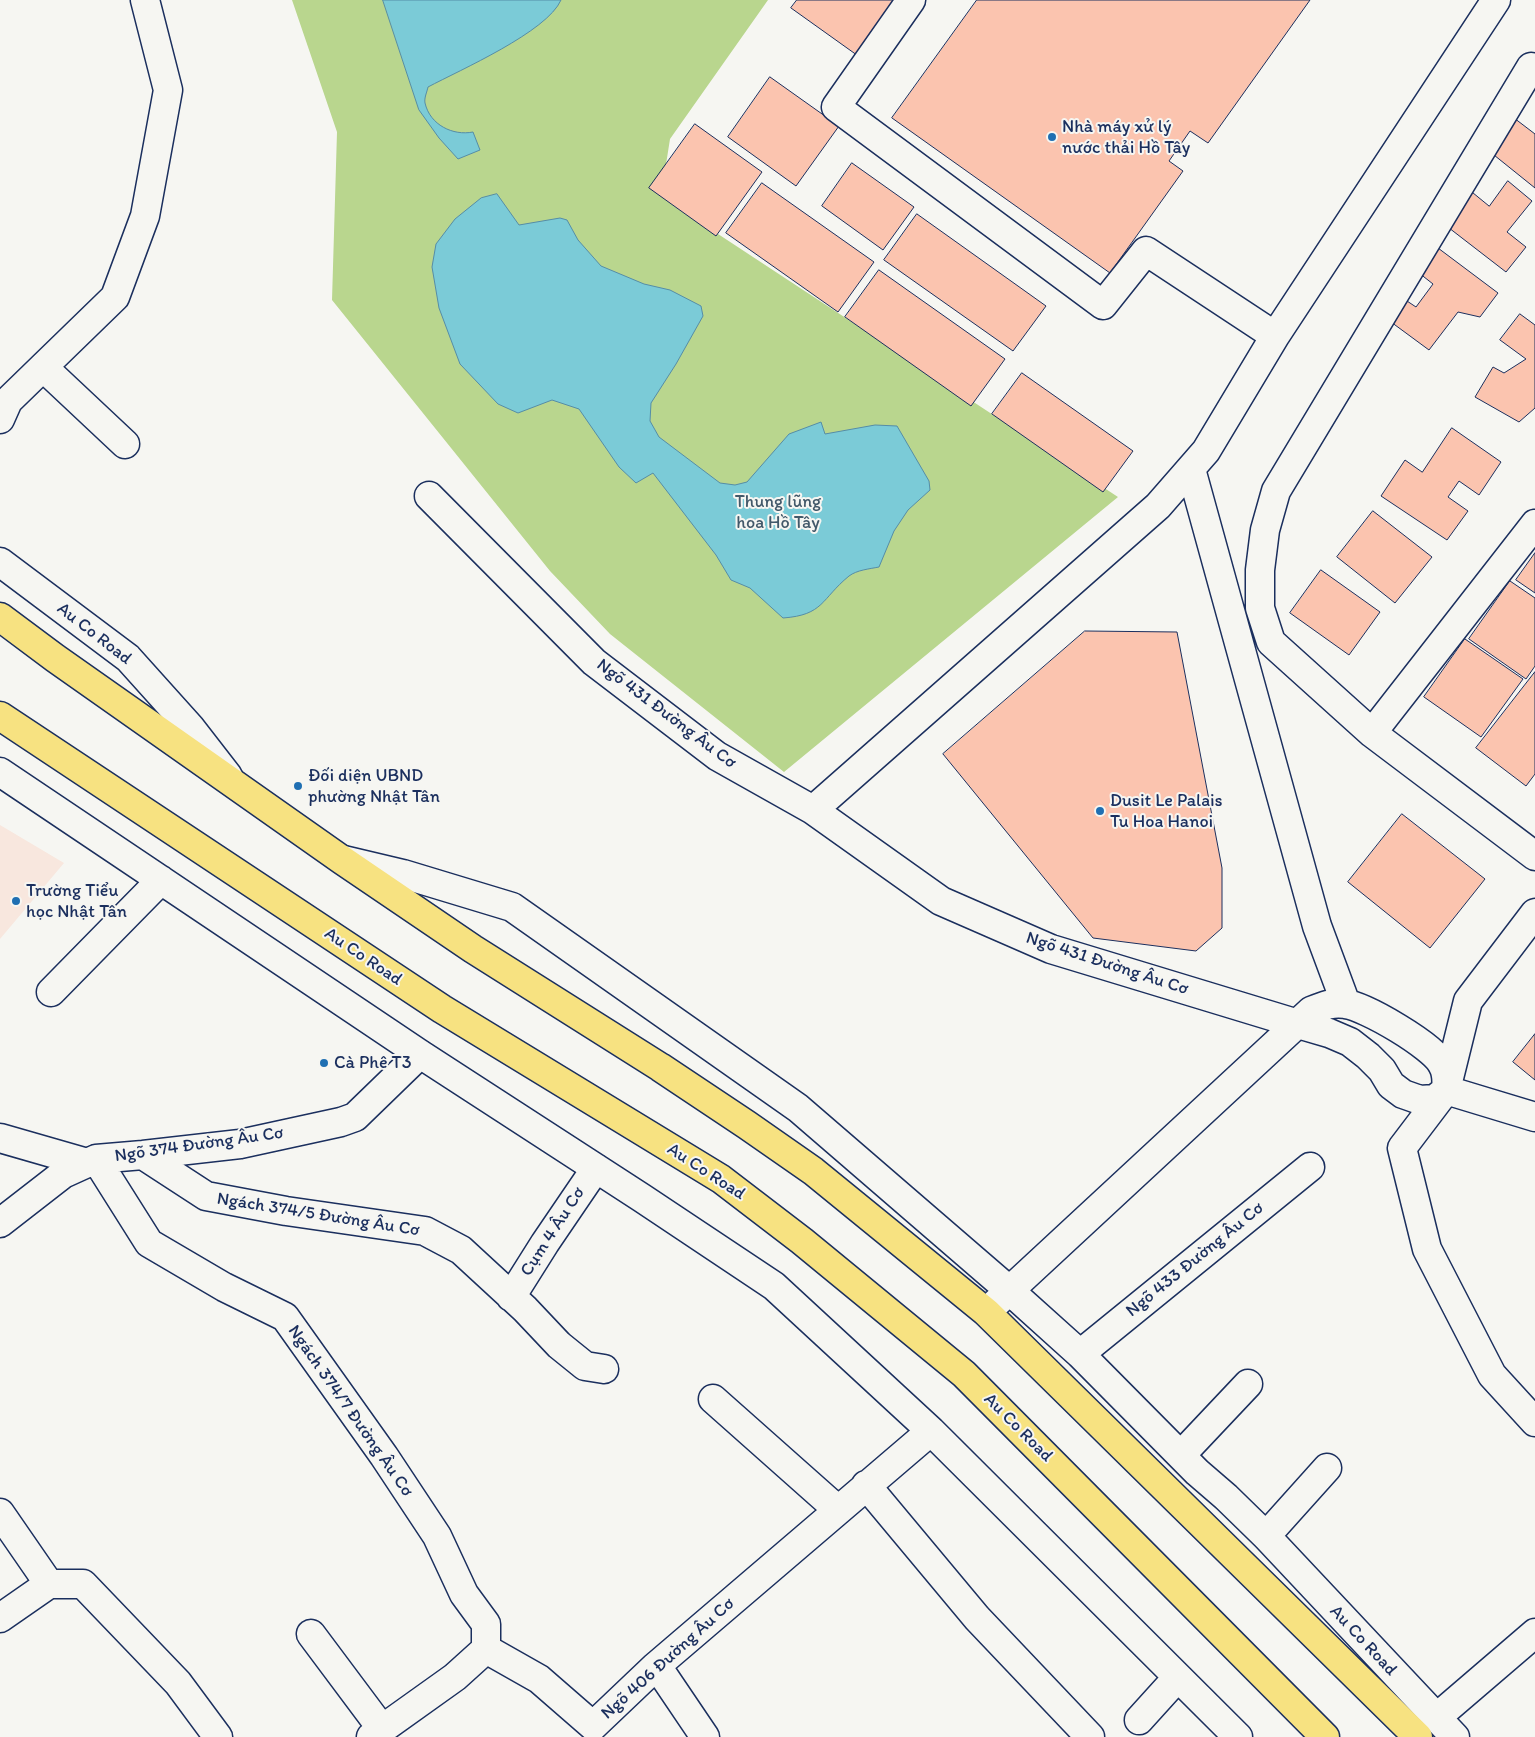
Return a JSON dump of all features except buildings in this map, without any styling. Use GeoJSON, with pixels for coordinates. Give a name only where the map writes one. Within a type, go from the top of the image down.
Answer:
{"type":"FeatureCollection","features":[{"type":"Feature","properties":{"kind":"main road","name":"Au Co Road"},"geometry":{"type":"LineString","coordinates":[[0,617],[342,860],[473,949],[660,1067],[813,1171],[986,1312],[1427,1728]]}},
{"type":"Feature","properties":{"kind":"main road","name":"Au Co Road"},"geometry":{"type":"LineString","coordinates":[[0,716],[442,1009],[722,1179],[751,1201],[964,1374],[1325,1737]]}},
{"type":"Feature","properties":{"kind":"street"},"geometry":{"type":"LineString","coordinates":[[3,405],[115,297],[145,216],[168,90],[145,0]]}},
{"type":"Feature","properties":{"kind":"street"},"geometry":{"type":"LineString","coordinates":[[911,0],[836,107],[1103,305],[1146,250],[1275,336]]}},
{"type":"Feature","properties":{"kind":"street"},"geometry":{"type":"LineString","coordinates":[[813,810],[1158,506],[1191,469],[1206,451],[1275,336],[1496,0]]}},
{"type":"Feature","properties":{"kind":"street"},"geometry":{"type":"LineString","coordinates":[[1535,70],[1531,67],[1276,491],[1265,530],[1260,570],[1260,608],[1270,642],[1372,733],[1535,856]]}},
{"type":"Feature","properties":{"kind":"street"},"geometry":{"type":"LineString","coordinates":[[43,367],[125,444]]}},
{"type":"Feature","properties":{"kind":"street"},"geometry":{"type":"LineString","coordinates":[[1191,469],[1317,926],[1346,1004]]}},
{"type":"Feature","properties":{"kind":"street","name":"Ngõ 431 Đường Âu Cơ"},"geometry":{"type":"LineString","coordinates":[[429,496],[594,662],[717,756],[813,810],[941,901],[1051,949],[1329,1033],[1350,1042],[1368,1056],[1382,1070],[1391,1085],[1403,1094],[1420,1100],[1434,1099],[1446,1090]]}},
{"type":"Feature","properties":{"kind":"street"},"geometry":{"type":"LineString","coordinates":[[1372,733],[1535,524]]}},
{"type":"Feature","properties":{"kind":"street","name":"Au Co Road"},"geometry":{"type":"LineString","coordinates":[[0,562],[128,658],[190,727],[236,785]]}},
{"type":"Feature","properties":{"kind":"street"},"geometry":{"type":"LineString","coordinates":[[0,772],[420,1054],[774,1286],[931,1430],[1238,1737]]}},
{"type":"Feature","properties":{"kind":"street","name":"Au Co Road"},"geometry":{"type":"LineString","coordinates":[[342,860],[403,874],[512,908],[798,1108],[1080,1354],[1197,1472],[1266,1536],[1427,1728],[1455,1737]]}},
{"type":"Feature","properties":{"kind":"street"},"geometry":{"type":"LineString","coordinates":[[51,992],[161,880]]}},
{"type":"Feature","properties":{"kind":"street"},"geometry":{"type":"LineString","coordinates":[[1535,913],[1468,1001],[1446,1090],[1402,1148],[1427,1249],[1492,1375],[1535,1422]]}},
{"type":"Feature","properties":{"kind":"street"},"geometry":{"type":"LineString","coordinates":[[986,1312],[1311,1011],[1330,1004],[1346,1004],[1385,1021],[1424,1046],[1442,1064],[1447,1078],[1446,1090]]}},
{"type":"Feature","properties":{"kind":"street","name":"Ngõ 374 Đường Âu Cơ"},"geometry":{"type":"LineString","coordinates":[[0,1223],[63,1174],[91,1161],[240,1144],[348,1120],[355,1117],[420,1054]]}},
{"type":"Feature","properties":{"kind":"street"},"geometry":{"type":"LineString","coordinates":[[1446,1090],[1535,1117]]}},
{"type":"Feature","properties":{"kind":"street"},"geometry":{"type":"LineString","coordinates":[[0,1138],[91,1161]]}},
{"type":"Feature","properties":{"kind":"street","name":"Ngách 374/5 Đường Âu Cơ"},"geometry":{"type":"LineString","coordinates":[[143,1155],[206,1196],[286,1211],[425,1231],[461,1250],[511,1296],[559,1345],[585,1366],[604,1369]]}},
{"type":"Feature","properties":{"kind":"street","name":"Ngách 374/7 Đường Âu Cơ"},"geometry":{"type":"LineString","coordinates":[[91,1161],[149,1243],[224,1287],[285,1317],[384,1456],[437,1536],[464,1594],[486,1624],[486,1649]]}},
{"type":"Feature","properties":{"kind":"street","name":"Ngõ 433 Đường Âu Cơ"},"geometry":{"type":"LineString","coordinates":[[1080,1354],[1310,1167]]}},
{"type":"Feature","properties":{"kind":"street","name":"Cụm 4 Âu Cơ"},"geometry":{"type":"LineString","coordinates":[[511,1296],[596,1168]]}},
{"type":"Feature","properties":{"kind":"street"},"geometry":{"type":"LineString","coordinates":[[1181,1454],[1248,1384]]}},
{"type":"Feature","properties":{"kind":"street"},"geometry":{"type":"LineString","coordinates":[[713,1399],[838,1510]]}},
{"type":"Feature","properties":{"kind":"street","name":"Ngõ 406 Đường Âu Cơ"},"geometry":{"type":"LineString","coordinates":[[486,1649],[539,1679],[593,1726],[657,1666],[931,1430]]}},
{"type":"Feature","properties":{"kind":"street"},"geometry":{"type":"LineString","coordinates":[[1266,1536],[1327,1468]]}},
{"type":"Feature","properties":{"kind":"street"},"geometry":{"type":"LineString","coordinates":[[866,1485],[977,1618],[1090,1737]]}},
{"type":"Feature","properties":{"kind":"street"},"geometry":{"type":"LineString","coordinates":[[0,1513],[49,1584]]}},
{"type":"Feature","properties":{"kind":"street"},"geometry":{"type":"LineString","coordinates":[[0,1618],[49,1584],[83,1584],[178,1683],[218,1737]]}},
{"type":"Feature","properties":{"kind":"street"},"geometry":{"type":"LineString","coordinates":[[1427,1728],[1535,1633]]}},
{"type":"Feature","properties":{"kind":"street"},"geometry":{"type":"LineString","coordinates":[[311,1634],[376,1733],[455,1677],[486,1649]]}},
{"type":"Feature","properties":{"kind":"street"},"geometry":{"type":"LineString","coordinates":[[657,1666],[705,1737]]}},
{"type":"Feature","properties":{"kind":"street"},"geometry":{"type":"LineString","coordinates":[[1139,1720],[1178,1678]]}},
{"type":"Feature","properties":{"kind":"shaded area","name":"Trường Tiểu học Nhật Tân"},"geometry":{"type":"Polygon","coordinates":[[[0,825],[64,863],[0,939],[0,825]]]}},
{"type":"Feature","properties":{"kind":"green space","name":"Thung lũng hoa Hồ Tây"},"geometry":{"type":"Polygon","coordinates":[[[292,0],[768,0],[670,139],[664,177],[680,209],[1118,497],[784,772],[610,634],[550,571],[332,300],[337,132],[292,0]]]}},
{"type":"Feature","properties":{"kind":"water"},"geometry":{"type":"Polygon","coordinates":[[[383,0],[561,0],[553,12],[539,25],[521,37],[428,87],[425,103],[432,117],[437,123],[450,130],[465,133],[473,132],[480,150],[458,159],[439,138],[419,110],[383,0]]]}},
{"type":"Feature","properties":{"kind":"water"},"geometry":{"type":"Polygon","coordinates":[[[497,194],[519,225],[560,218],[567,220],[578,240],[601,266],[644,284],[670,290],[701,306],[703,316],[651,403],[650,421],[659,437],[720,483],[735,485],[747,482],[789,434],[821,422],[825,434],[875,425],[897,426],[929,481],[930,490],[908,510],[894,531],[879,567],[852,574],[815,609],[807,613],[783,618],[750,588],[731,580],[716,555],[653,473],[636,483],[619,467],[579,409],[552,400],[518,413],[498,404],[460,364],[439,308],[432,267],[436,244],[455,219],[481,198],[497,194]]]}},
{"type":"Feature","properties":{"kind":"place","name":"Nhà máy xử lý nước thải Hồ Tây"},"geometry":{"type":"Point","coordinates":[1052,137]}},
{"type":"Feature","properties":{"kind":"place","name":"Đối diện UBND phường Nhật Tân"},"geometry":{"type":"Point","coordinates":[298,786]}},
{"type":"Feature","properties":{"kind":"place","name":"Dusit Le Palais Tu Hoa Hanoi"},"geometry":{"type":"Point","coordinates":[1100,811]}},
{"type":"Feature","properties":{"kind":"place","name":"Trường Tiểu học Nhật Tân"},"geometry":{"type":"Point","coordinates":[16,901]}},
{"type":"Feature","properties":{"kind":"place","name":"Cà Phê T3"},"geometry":{"type":"Point","coordinates":[324,1063]}}]}
